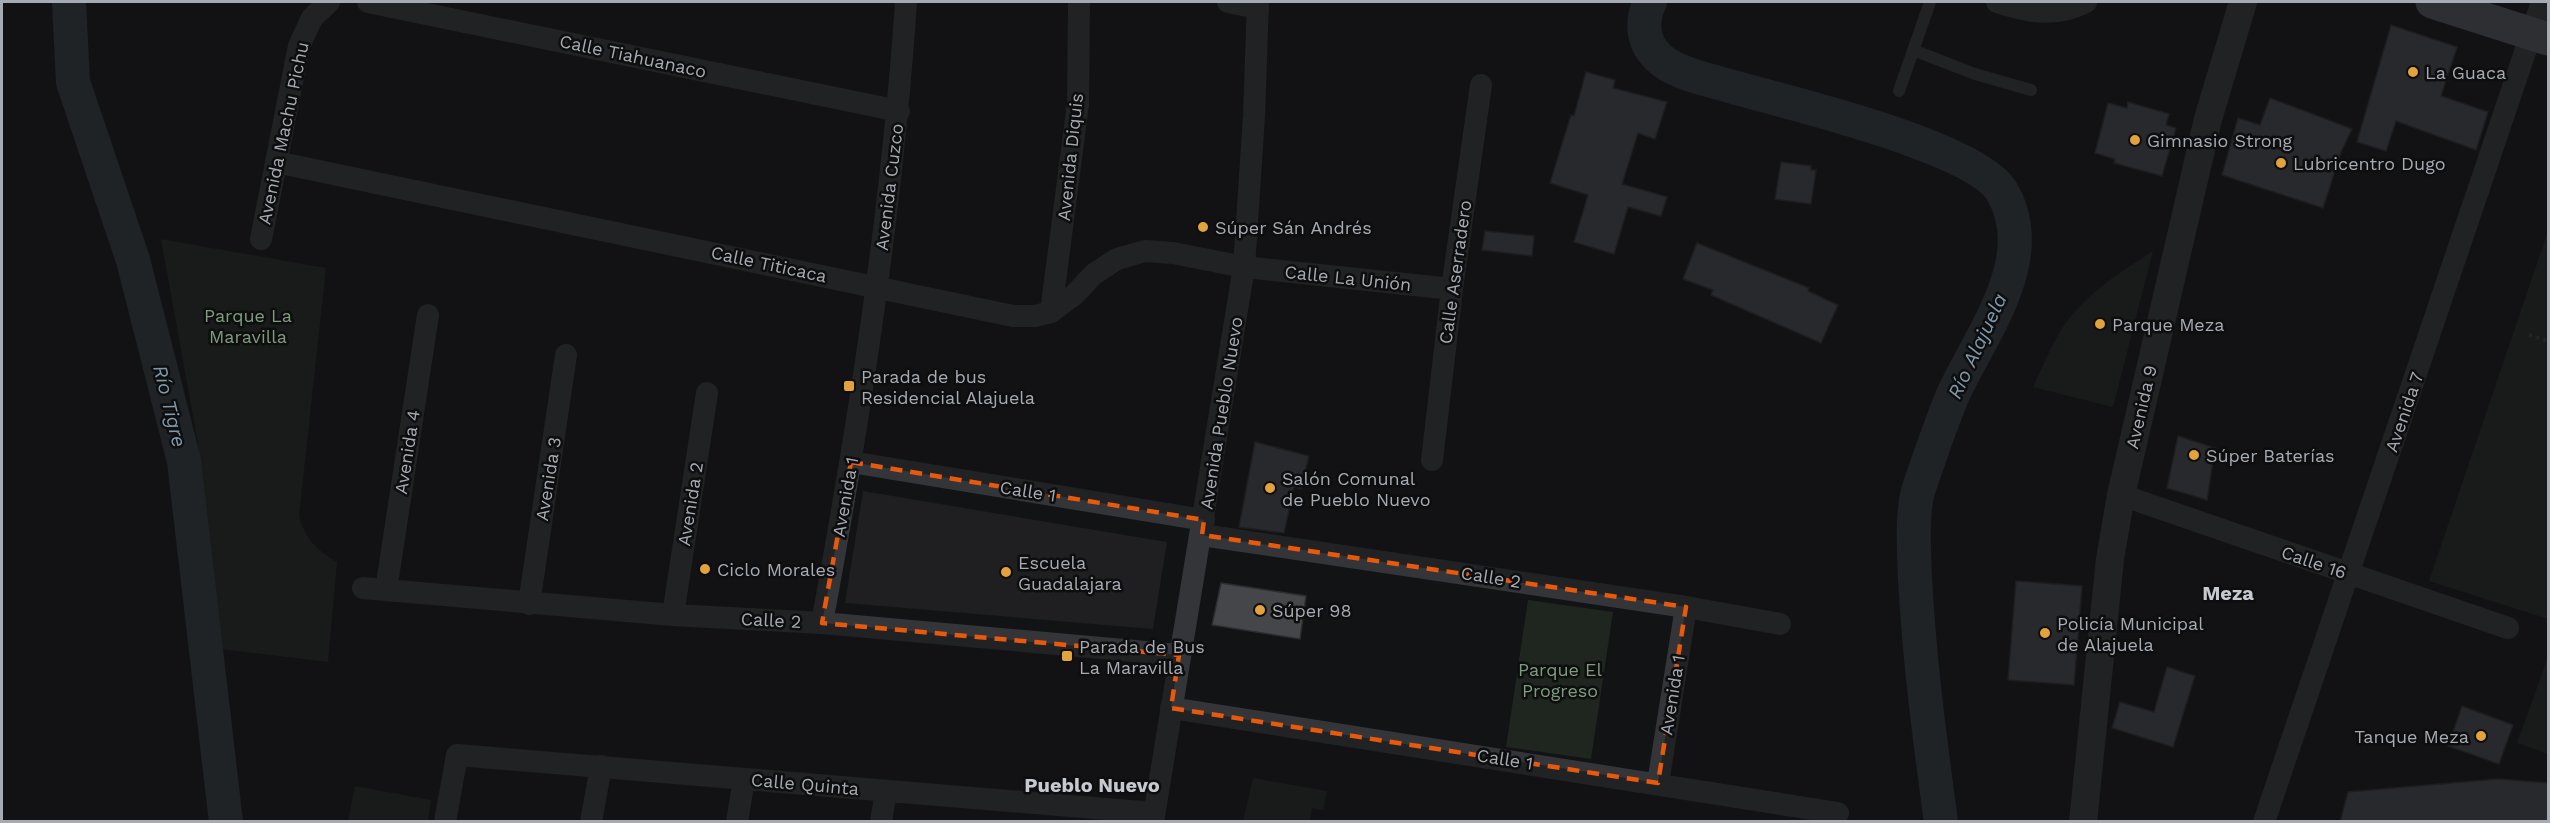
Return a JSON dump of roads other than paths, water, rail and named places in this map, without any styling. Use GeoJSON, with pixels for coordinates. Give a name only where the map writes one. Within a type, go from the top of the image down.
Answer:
{"type":"FeatureCollection","features":[{"type":"Feature","properties":{"kind":"main road"},"geometry":{"type":"LineString","coordinates":[[2432,2],[2540,36]]}},
{"type":"Feature","properties":{"kind":"street","name":"Avenida Machu Pichu"},"geometry":{"type":"LineString","coordinates":[[261,239],[299,46],[312,18],[329,2]]}},
{"type":"Feature","properties":{"kind":"street","name":"Calle Tiahuanaco"},"geometry":{"type":"LineString","coordinates":[[368,2],[899,111]]}},
{"type":"Feature","properties":{"kind":"street","name":"Avenida Cuzco"},"geometry":{"type":"LineString","coordinates":[[865,371],[899,111],[906,2]]}},
{"type":"Feature","properties":{"kind":"street","name":"Avenida Diquis"},"geometry":{"type":"LineString","coordinates":[[1051,312],[1077,105],[1079,2]]}},
{"type":"Feature","properties":{"kind":"street"},"geometry":{"type":"LineString","coordinates":[[1228,2],[1258,4]]}},
{"type":"Feature","properties":{"kind":"street"},"geometry":{"type":"LineString","coordinates":[[1996,2],[2035,13],[2056,12],[2086,2]]}},
{"type":"Feature","properties":{"kind":"street","name":"Avenida 9"},"geometry":{"type":"LineString","coordinates":[[2083,822],[2110,559],[2121,495],[2208,118],[2243,2]]}},
{"type":"Feature","properties":{"kind":"street","name":"Avenida 7"},"geometry":{"type":"LineString","coordinates":[[2264,822],[2349,574],[2540,36],[2542,2]]}},
{"type":"Feature","properties":{"kind":"street","name":"Avenida Pueblo Nuevo"},"geometry":{"type":"LineString","coordinates":[[1153,818],[1179,655],[1203,527],[1244,267],[1254,116],[1258,4]]}},
{"type":"Feature","properties":{"kind":"street","name":"Calle Aserradero"},"geometry":{"type":"LineString","coordinates":[[1432,460],[1452,289],[1481,85]]}},
{"type":"Feature","properties":{"kind":"street","name":"Calle Titicaca"},"geometry":{"type":"LineString","coordinates":[[276,162],[1013,316],[1035,316],[1051,312],[1074,295],[1094,274],[1117,259],[1145,251],[1173,253],[1244,267]]}},
{"type":"Feature","properties":{"kind":"street","name":"Calle La Unión"},"geometry":{"type":"LineString","coordinates":[[1244,267],[1452,289]]}},
{"type":"Feature","properties":{"kind":"street","name":"Avenida 4"},"geometry":{"type":"LineString","coordinates":[[374,589],[428,315]]}},
{"type":"Feature","properties":{"kind":"street","name":"Avenida 3"},"geometry":{"type":"LineString","coordinates":[[529,604],[566,355]]}},
{"type":"Feature","properties":{"kind":"street","name":"Avenida 1"},"geometry":{"type":"LineString","coordinates":[[822,623],[865,371]]}},
{"type":"Feature","properties":{"kind":"street","name":"Avenida 2"},"geometry":{"type":"LineString","coordinates":[[673,615],[707,393]]}},
{"type":"Feature","properties":{"kind":"street","name":"Calle 1"},"geometry":{"type":"LineString","coordinates":[[851,462],[1203,527]]}},
{"type":"Feature","properties":{"kind":"street","name":"Calle 16"},"geometry":{"type":"LineString","coordinates":[[2121,495],[2508,628]]}},
{"type":"Feature","properties":{"kind":"street","name":"Calle 2"},"geometry":{"type":"LineString","coordinates":[[1203,527],[1780,624]]}},
{"type":"Feature","properties":{"kind":"street","name":"Calle 2"},"geometry":{"type":"LineString","coordinates":[[374,589],[673,615],[822,623],[1179,655]]}},
{"type":"Feature","properties":{"kind":"street","name":"Avenida 1"},"geometry":{"type":"LineString","coordinates":[[1658,783],[1686,607]]}},
{"type":"Feature","properties":{"kind":"street","name":"Calle 1"},"geometry":{"type":"LineString","coordinates":[[1171,708],[1838,813]]}},
{"type":"Feature","properties":{"kind":"street","name":"Calle Quinta"},"geometry":{"type":"LineString","coordinates":[[445,822],[457,755],[886,791],[1153,818]]}},
{"type":"Feature","properties":{"kind":"street"},"geometry":{"type":"LineString","coordinates":[[591,822],[601,766]]}},
{"type":"Feature","properties":{"kind":"street"},"geometry":{"type":"LineString","coordinates":[[737,822],[744,779]]}},
{"type":"Feature","properties":{"kind":"street"},"geometry":{"type":"LineString","coordinates":[[881,822],[886,791]]}},
{"type":"Feature","properties":{"kind":"lane"},"geometry":{"type":"LineString","coordinates":[[1899,91],[1930,2]]}},
{"type":"Feature","properties":{"kind":"lane"},"geometry":{"type":"LineString","coordinates":[[1913,50],[1975,74],[2031,90]]}},
{"type":"Feature","properties":{"kind":"waterway","name":"Río Tigre"},"geometry":{"type":"LineString","coordinates":[[69,2],[73,82],[133,260],[184,461],[226,822]]}},
{"type":"Feature","properties":{"kind":"waterway","name":"Río Alajuela"},"geometry":{"type":"LineString","coordinates":[[1650,2],[1644,23],[1646,38],[1653,51],[1665,63],[1693,76],[1877,128],[1955,158],[1983,174],[2001,190],[2012,216],[2015,242],[2011,269],[2002,296],[1952,397],[1920,485],[1915,506],[1914,555],[1919,638],[1941,822]]}},
{"type":"Feature","properties":{"kind":"place","name":"La Guaca"},"geometry":{"type":"Point","coordinates":[2413,72]}},
{"type":"Feature","properties":{"kind":"place","name":"Gimnasio Strong"},"geometry":{"type":"Point","coordinates":[2135,140]}},
{"type":"Feature","properties":{"kind":"place","name":"Lubricentro Dugo"},"geometry":{"type":"Point","coordinates":[2281,163]}},
{"type":"Feature","properties":{"kind":"place","name":"Súper Sán Andrés"},"geometry":{"type":"Point","coordinates":[1203,227]}},
{"type":"Feature","properties":{"kind":"place","name":"Parque Meza"},"geometry":{"type":"Point","coordinates":[2100,324]}},
{"type":"Feature","properties":{"kind":"place","name":"Parada de bus Residencial Alajuela"},"geometry":{"type":"Point","coordinates":[849,386]}},
{"type":"Feature","properties":{"kind":"place","name":"Súper Baterías"},"geometry":{"type":"Point","coordinates":[2194,455]}},
{"type":"Feature","properties":{"kind":"place","name":"Salón Comunal de Pueblo Nuevo"},"geometry":{"type":"Point","coordinates":[1270,488]}},
{"type":"Feature","properties":{"kind":"place","name":"Ciclo Morales"},"geometry":{"type":"Point","coordinates":[705,569]}},
{"type":"Feature","properties":{"kind":"place","name":"Escuela Guadalajara"},"geometry":{"type":"Point","coordinates":[1006,572]}},
{"type":"Feature","properties":{"kind":"place","name":"Súper 98"},"geometry":{"type":"Point","coordinates":[1260,610]}},
{"type":"Feature","properties":{"kind":"place","name":"Policía Municipal de Alajuela"},"geometry":{"type":"Point","coordinates":[2045,633]}},
{"type":"Feature","properties":{"kind":"place","name":"Parada de Bus La Maravilla"},"geometry":{"type":"Point","coordinates":[1067,656]}},
{"type":"Feature","properties":{"kind":"place","name":"Tanque Meza"},"geometry":{"type":"Point","coordinates":[2481,736]}},
{"type":"Feature","properties":{"kind":"district","name":"Meza"},"geometry":{"type":"Point","coordinates":[2228,593]}},
{"type":"Feature","properties":{"kind":"district","name":"Pueblo Nuevo"},"geometry":{"type":"Point","coordinates":[1092,785]}},
{"type":"Feature","properties":{"kind":"park label","name":"Parque La Maravilla"},"geometry":{"type":"Point","coordinates":[248,325]}},
{"type":"Feature","properties":{"kind":"park label","name":"Parque El Progreso"},"geometry":{"type":"Point","coordinates":[1560,679]}}]}
